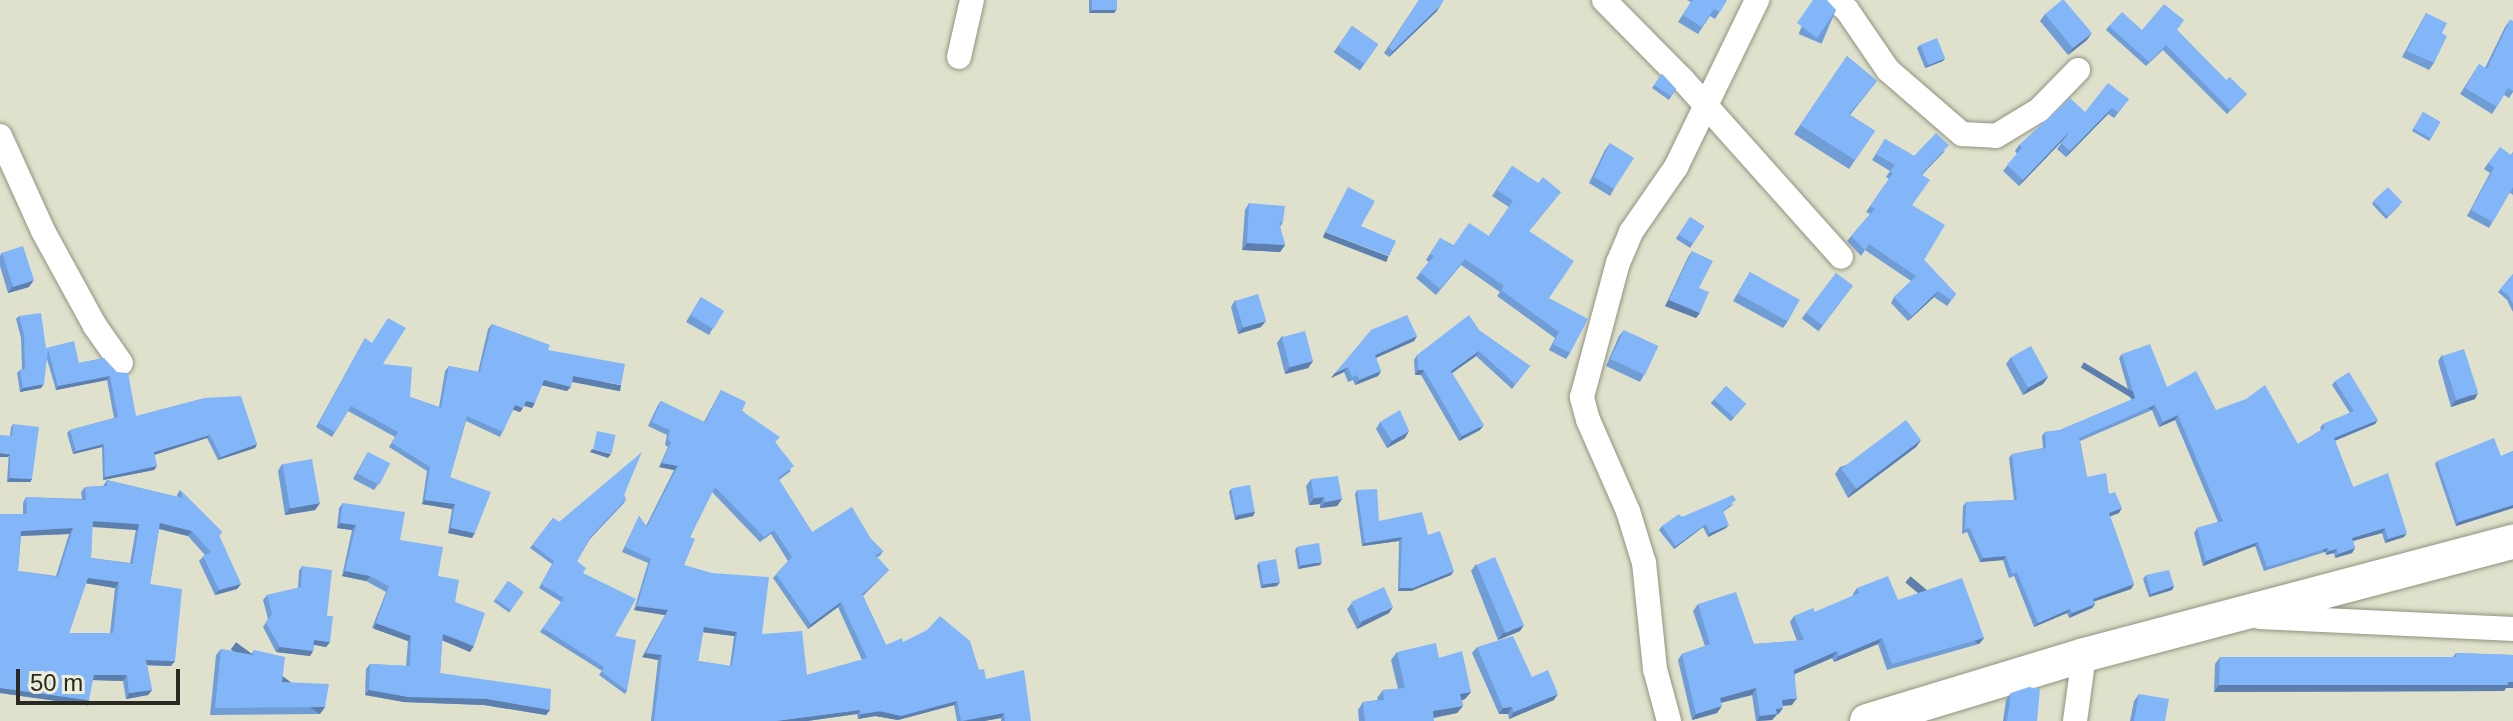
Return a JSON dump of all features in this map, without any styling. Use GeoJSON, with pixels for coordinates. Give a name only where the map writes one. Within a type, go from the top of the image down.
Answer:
{"type":"FeatureCollection","features":[{"type":"Feature","properties":{"kind":"street"},"geometry":{"type":"LineString","coordinates":[[959,57],[972,0]]}},
{"type":"Feature","properties":{"kind":"street"},"geometry":{"type":"LineString","coordinates":[[1604,0],[1707,108],[1841,257]]}},
{"type":"Feature","properties":{"kind":"street"},"geometry":{"type":"LineString","coordinates":[[1669,721],[1655,669],[1644,563],[1628,511],[1588,420],[1582,397],[1618,263],[1631,232],[1676,167],[1757,0]]}},
{"type":"Feature","properties":{"kind":"street"},"geometry":{"type":"LineString","coordinates":[[1835,0],[1847,10],[1888,70],[1962,134],[1996,136],[2039,110],[2078,70]]}},
{"type":"Feature","properties":{"kind":"street"},"geometry":{"type":"LineString","coordinates":[[0,136],[43,231],[95,326],[121,363]]}},
{"type":"Feature","properties":{"kind":"street"},"geometry":{"type":"LineString","coordinates":[[1867,721],[2084,655],[2513,542]]}},
{"type":"Feature","properties":{"kind":"street"},"geometry":{"type":"LineString","coordinates":[[2239,615],[2513,629]]}},
{"type":"Feature","properties":{"kind":"street"},"geometry":{"type":"LineString","coordinates":[[2075,721],[2084,655]]}},
{"type":"Feature","properties":{"kind":"building"},"geometry":{"type":"Polygon","coordinates":[[[1092,0],[1117,0],[1117,10],[1092,10],[1092,0]]]}},
{"type":"Feature","properties":{"kind":"building"},"geometry":{"type":"Polygon","coordinates":[[[1419,0],[1444,0],[1393,51],[1389,47],[1419,0]]]}},
{"type":"Feature","properties":{"kind":"building"},"geometry":{"type":"Polygon","coordinates":[[[1693,0],[1727,0],[1720,12],[1714,9],[1702,27],[1683,15],[1693,0]]]}},
{"type":"Feature","properties":{"kind":"building"},"geometry":{"type":"Polygon","coordinates":[[[1813,0],[1827,0],[1836,10],[1817,38],[1797,23],[1813,0]]]}},
{"type":"Feature","properties":{"kind":"building"},"geometry":{"type":"Polygon","coordinates":[[[2062,0],[2092,33],[2073,48],[2045,14],[2062,0]]]}},
{"type":"Feature","properties":{"kind":"building"},"geometry":{"type":"Polygon","coordinates":[[[2164,4],[2184,20],[2177,30],[2226,80],[2230,77],[2247,94],[2230,110],[2166,45],[2149,62],[2109,26],[2122,12],[2142,30],[2164,4]]]}},
{"type":"Feature","properties":{"kind":"building"},"geometry":{"type":"Polygon","coordinates":[[[2426,13],[2447,23],[2442,33],[2447,36],[2434,63],[2407,51],[2426,13]]]}},
{"type":"Feature","properties":{"kind":"building"},"geometry":{"type":"Polygon","coordinates":[[[2510,20],[2513,21],[2513,91],[2508,88],[2497,107],[2465,88],[2479,64],[2487,69],[2510,20]]]}},
{"type":"Feature","properties":{"kind":"building"},"geometry":{"type":"Polygon","coordinates":[[[1352,26],[1378,44],[1364,64],[1338,46],[1352,26]]]}},
{"type":"Feature","properties":{"kind":"building"},"geometry":{"type":"Polygon","coordinates":[[[1937,38],[1945,58],[1929,65],[1920,45],[1937,38]]]}},
{"type":"Feature","properties":{"kind":"building"},"geometry":{"type":"Polygon","coordinates":[[[1847,56],[1877,81],[1849,114],[1875,131],[1855,160],[1800,125],[1847,56]]]}},
{"type":"Feature","properties":{"kind":"building"},"geometry":{"type":"Polygon","coordinates":[[[1662,74],[1676,89],[1671,96],[1654,85],[1662,74]]]}},
{"type":"Feature","properties":{"kind":"building"},"geometry":{"type":"Polygon","coordinates":[[[2108,83],[2129,99],[2118,112],[2112,108],[2070,151],[2061,143],[2070,131],[2023,180],[2007,165],[2022,148],[2019,145],[2070,98],[2085,112],[2108,83]]]}},
{"type":"Feature","properties":{"kind":"building"},"geometry":{"type":"Polygon","coordinates":[[[2423,112],[2440,122],[2431,138],[2414,128],[2423,112]]]}},
{"type":"Feature","properties":{"kind":"building"},"geometry":{"type":"Polygon","coordinates":[[[1936,133],[1949,145],[1921,174],[1930,180],[1912,205],[1945,225],[1924,260],[1956,294],[1951,300],[1938,291],[1912,316],[1894,297],[1916,276],[1869,244],[1865,250],[1851,236],[1875,209],[1870,206],[1893,173],[1890,171],[1895,165],[1876,154],[1885,139],[1914,156],[1936,133]]]}},
{"type":"Feature","properties":{"kind":"building"},"geometry":{"type":"Polygon","coordinates":[[[1610,143],[1634,158],[1614,189],[1594,177],[1610,143]]]}},
{"type":"Feature","properties":{"kind":"building"},"geometry":{"type":"Polygon","coordinates":[[[2500,147],[2511,155],[2513,152],[2513,187],[2493,222],[2471,210],[2494,168],[2488,163],[2500,147]]]}},
{"type":"Feature","properties":{"kind":"building"},"geometry":{"type":"Polygon","coordinates":[[[1512,166],[1538,183],[1543,177],[1561,192],[1529,231],[1574,261],[1549,298],[1588,319],[1570,353],[1553,344],[1559,332],[1501,290],[1504,286],[1465,259],[1440,289],[1420,272],[1434,256],[1430,254],[1440,238],[1453,246],[1469,223],[1489,236],[1513,201],[1497,190],[1512,166]]]}},
{"type":"Feature","properties":{"kind":"building"},"geometry":{"type":"Polygon","coordinates":[[[1348,187],[1375,201],[1361,226],[1396,241],[1389,256],[1325,232],[1348,187]]]}},
{"type":"Feature","properties":{"kind":"building"},"geometry":{"type":"Polygon","coordinates":[[[2388,187],[2402,202],[2388,216],[2373,201],[2388,187]]]}},
{"type":"Feature","properties":{"kind":"building"},"geometry":{"type":"Polygon","coordinates":[[[1249,203],[1285,206],[1283,222],[1279,223],[1285,245],[1247,243],[1249,203]]]}},
{"type":"Feature","properties":{"kind":"building"},"geometry":{"type":"Polygon","coordinates":[[[1690,217],[1704,226],[1693,244],[1679,235],[1690,217]]]}},
{"type":"Feature","properties":{"kind":"building"},"geometry":{"type":"Polygon","coordinates":[[[23,246],[34,280],[13,287],[2,253],[23,246]]]}},
{"type":"Feature","properties":{"kind":"building"},"geometry":{"type":"Polygon","coordinates":[[[1692,251],[1713,261],[1699,288],[1709,292],[1700,313],[1669,300],[1692,251]]]}},
{"type":"Feature","properties":{"kind":"building"},"geometry":{"type":"Polygon","coordinates":[[[1750,272],[1800,300],[1788,321],[1738,294],[1750,272]]]}},
{"type":"Feature","properties":{"kind":"building"},"geometry":{"type":"Polygon","coordinates":[[[1836,273],[1853,286],[1823,326],[1806,313],[1836,273]]]}},
{"type":"Feature","properties":{"kind":"building"},"geometry":{"type":"Polygon","coordinates":[[[2513,274],[2513,304],[2500,289],[2513,274]]]}},
{"type":"Feature","properties":{"kind":"building"},"geometry":{"type":"Polygon","coordinates":[[[1258,294],[1266,321],[1243,328],[1235,301],[1258,294]]]}},
{"type":"Feature","properties":{"kind":"building"},"geometry":{"type":"Polygon","coordinates":[[[701,297],[724,311],[713,329],[690,315],[701,297]]]}},
{"type":"Feature","properties":{"kind":"building"},"geometry":{"type":"Polygon","coordinates":[[[41,313],[46,348],[74,341],[79,363],[104,358],[117,372],[128,373],[136,416],[204,398],[241,396],[257,444],[221,457],[210,435],[154,452],[157,466],[105,477],[104,444],[76,451],[70,430],[118,417],[110,376],[58,386],[48,349],[44,384],[23,388],[20,370],[25,369],[24,334],[19,316],[41,313]]]}},
{"type":"Feature","properties":{"kind":"building"},"geometry":{"type":"Polygon","coordinates":[[[1407,315],[1417,336],[1375,355],[1381,371],[1359,380],[1357,375],[1352,377],[1348,367],[1335,373],[1371,330],[1407,315]]]}},
{"type":"Feature","properties":{"kind":"building"},"geometry":{"type":"Polygon","coordinates":[[[1469,315],[1480,331],[1530,366],[1515,384],[1479,351],[1451,371],[1484,425],[1462,436],[1424,370],[1418,370],[1417,355],[1469,315]]]}},
{"type":"Feature","properties":{"kind":"building"},"geometry":{"type":"Polygon","coordinates":[[[388,318],[406,328],[383,364],[412,367],[410,397],[441,408],[449,366],[480,372],[492,324],[550,345],[548,350],[625,364],[621,385],[573,376],[571,387],[544,380],[535,403],[526,401],[523,408],[515,405],[503,432],[467,416],[450,477],[491,492],[475,533],[451,528],[455,504],[425,500],[430,467],[392,443],[398,432],[351,406],[335,432],[319,423],[365,338],[372,343],[388,318]]]}},
{"type":"Feature","properties":{"kind":"building"},"geometry":{"type":"Polygon","coordinates":[[[1624,330],[1658,346],[1645,375],[1610,359],[1624,330]]]}},
{"type":"Feature","properties":{"kind":"building"},"geometry":{"type":"Polygon","coordinates":[[[1305,331],[1313,361],[1290,367],[1282,337],[1305,331]]]}},
{"type":"Feature","properties":{"kind":"building"},"geometry":{"type":"Polygon","coordinates":[[[2150,344],[2167,387],[2196,371],[2216,410],[2246,399],[2265,385],[2298,444],[2325,428],[2323,424],[2354,411],[2335,381],[2349,372],[2378,420],[2334,438],[2353,487],[2388,473],[2407,533],[2388,539],[2385,528],[2352,538],[2355,548],[2338,554],[2337,549],[2329,551],[2328,548],[2267,567],[2258,542],[2206,561],[2197,528],[2223,521],[2178,415],[2163,422],[2155,405],[2079,438],[2087,477],[2106,473],[2109,494],[2115,492],[2122,508],[2109,513],[2134,584],[2093,599],[2095,604],[2072,613],[2070,609],[2038,623],[2017,572],[2012,574],[2006,556],[1983,558],[1970,528],[1965,529],[1966,502],[2017,500],[2012,454],[2046,448],[2045,432],[2060,430],[2135,398],[2122,354],[2150,344]]]}},
{"type":"Feature","properties":{"kind":"building"},"geometry":{"type":"Polygon","coordinates":[[[2031,346],[2048,377],[2028,388],[2011,357],[2031,346]]]}},
{"type":"Feature","properties":{"kind":"building"},"geometry":{"type":"Polygon","coordinates":[[[2464,349],[2478,393],[2456,400],[2442,356],[2464,349]]]}},
{"type":"Feature","properties":{"kind":"building"},"geometry":{"type":"Polygon","coordinates":[[[1726,386],[1746,404],[1734,417],[1714,399],[1726,386]]]}},
{"type":"Feature","properties":{"kind":"building"},"geometry":{"type":"Polygon","coordinates":[[[721,390],[746,402],[742,411],[780,437],[775,442],[794,466],[778,478],[812,532],[852,507],[871,539],[883,551],[875,555],[889,570],[862,594],[886,645],[902,638],[903,642],[927,630],[940,616],[970,641],[979,670],[984,669],[986,679],[1024,670],[1031,721],[1005,721],[1004,713],[961,721],[957,701],[901,716],[879,711],[861,714],[860,710],[776,721],[654,721],[662,655],[646,653],[668,610],[637,606],[651,559],[625,547],[639,516],[647,527],[678,466],[662,463],[671,442],[668,440],[670,430],[652,422],[661,401],[705,423],[721,390]],[[715,487],[690,537],[695,539],[684,565],[712,573],[769,577],[762,634],[802,631],[807,675],[867,658],[841,602],[811,624],[776,574],[792,557],[774,530],[764,537],[715,487]],[[704,627],[698,661],[732,666],[737,632],[704,627]]]}},
{"type":"Feature","properties":{"kind":"building"},"geometry":{"type":"Polygon","coordinates":[[[1400,410],[1409,431],[1392,441],[1380,422],[1400,410]]]}},
{"type":"Feature","properties":{"kind":"building"},"geometry":{"type":"Polygon","coordinates":[[[1906,420],[1921,440],[1856,489],[1841,469],[1906,420]]]}},
{"type":"Feature","properties":{"kind":"building"},"geometry":{"type":"Polygon","coordinates":[[[13,424],[39,427],[32,479],[10,478],[10,454],[0,453],[0,435],[12,436],[13,424]]]}},
{"type":"Feature","properties":{"kind":"building"},"geometry":{"type":"Polygon","coordinates":[[[597,431],[616,435],[612,454],[593,450],[597,431]]]}},
{"type":"Feature","properties":{"kind":"building"},"geometry":{"type":"Polygon","coordinates":[[[2494,438],[2501,456],[2513,451],[2513,505],[2458,522],[2437,461],[2494,438]]]}},
{"type":"Feature","properties":{"kind":"building"},"geometry":{"type":"Polygon","coordinates":[[[368,452],[390,463],[379,485],[357,473],[368,452]]]}},
{"type":"Feature","properties":{"kind":"building"},"geometry":{"type":"Polygon","coordinates":[[[642,452],[624,495],[626,499],[591,536],[577,561],[586,568],[583,573],[636,599],[615,636],[636,640],[627,691],[602,672],[604,667],[543,628],[564,598],[541,584],[554,561],[533,545],[553,518],[559,522],[642,452]]]}},
{"type":"Feature","properties":{"kind":"building"},"geometry":{"type":"Polygon","coordinates":[[[312,459],[320,503],[290,509],[282,464],[312,459]]]}},
{"type":"Feature","properties":{"kind":"building"},"geometry":{"type":"Polygon","coordinates":[[[1338,476],[1342,499],[1325,502],[1324,497],[1314,498],[1311,479],[1338,476]]]}},
{"type":"Feature","properties":{"kind":"building"},"geometry":{"type":"Polygon","coordinates":[[[107,480],[183,498],[180,490],[222,532],[219,535],[241,584],[219,590],[203,556],[211,552],[192,531],[160,523],[150,584],[182,589],[175,661],[146,660],[152,690],[129,693],[127,675],[94,675],[89,700],[0,688],[0,514],[27,514],[26,497],[86,500],[85,487],[107,486],[107,480]],[[93,521],[91,558],[133,564],[139,524],[93,521]],[[73,528],[21,531],[18,571],[58,577],[73,528]],[[88,578],[69,633],[113,633],[119,582],[88,578]]]}},
{"type":"Feature","properties":{"kind":"building"},"geometry":{"type":"Polygon","coordinates":[[[1250,485],[1255,512],[1236,515],[1231,488],[1250,485]]]}},
{"type":"Feature","properties":{"kind":"building"},"geometry":{"type":"Polygon","coordinates":[[[1377,489],[1379,521],[1422,512],[1428,535],[1440,531],[1454,571],[1413,588],[1400,588],[1402,537],[1365,543],[1357,490],[1377,489]]]}},
{"type":"Feature","properties":{"kind":"building"},"geometry":{"type":"Polygon","coordinates":[[[1733,495],[1736,500],[1723,511],[1729,525],[1710,533],[1706,524],[1676,546],[1662,526],[1679,514],[1682,517],[1733,495]]]}},
{"type":"Feature","properties":{"kind":"building"},"geometry":{"type":"Polygon","coordinates":[[[343,503],[405,512],[400,540],[443,547],[438,576],[459,580],[455,602],[485,613],[474,646],[443,634],[440,673],[551,689],[550,710],[487,699],[408,697],[369,690],[370,664],[410,666],[411,636],[376,623],[389,586],[370,576],[345,571],[356,525],[340,523],[343,503]]]}},
{"type":"Feature","properties":{"kind":"building"},"geometry":{"type":"Polygon","coordinates":[[[1319,543],[1322,562],[1300,565],[1297,546],[1319,543]]]}},
{"type":"Feature","properties":{"kind":"building"},"geometry":{"type":"Polygon","coordinates":[[[1495,557],[1524,625],[1506,633],[1477,565],[1495,557]]]}},
{"type":"Feature","properties":{"kind":"building"},"geometry":{"type":"Polygon","coordinates":[[[1276,559],[1280,582],[1263,585],[1259,562],[1276,559]]]}},
{"type":"Feature","properties":{"kind":"building"},"geometry":{"type":"Polygon","coordinates":[[[302,566],[332,570],[327,616],[333,616],[330,642],[314,640],[313,651],[280,647],[266,623],[272,614],[267,595],[301,587],[302,566]]]}},
{"type":"Feature","properties":{"kind":"building"},"geometry":{"type":"Polygon","coordinates":[[[2169,570],[2174,586],[2151,594],[2146,575],[2169,570]]]}},
{"type":"Feature","properties":{"kind":"building"},"geometry":{"type":"Polygon","coordinates":[[[1888,576],[1898,600],[1962,578],[1984,638],[1892,664],[1882,638],[1839,656],[1837,651],[1794,670],[1797,698],[1782,700],[1783,708],[1776,709],[1777,714],[1760,716],[1756,688],[1720,698],[1722,706],[1696,714],[1682,654],[1710,644],[1698,604],[1736,592],[1754,644],[1804,640],[1794,616],[1813,608],[1815,612],[1859,593],[1857,588],[1888,576]]]}},
{"type":"Feature","properties":{"kind":"building"},"geometry":{"type":"Polygon","coordinates":[[[508,581],[524,592],[511,610],[495,599],[508,581]]]}},
{"type":"Feature","properties":{"kind":"building"},"geometry":{"type":"Polygon","coordinates":[[[1384,587],[1393,607],[1360,622],[1351,602],[1384,587]]]}},
{"type":"Feature","properties":{"kind":"building"},"geometry":{"type":"Polygon","coordinates":[[[1513,636],[1532,677],[1548,670],[1558,694],[1514,712],[1512,707],[1503,708],[1477,647],[1513,636]]]}},
{"type":"Feature","properties":{"kind":"building"},"geometry":{"type":"Polygon","coordinates":[[[1436,643],[1439,658],[1462,651],[1471,692],[1460,694],[1463,706],[1433,711],[1434,721],[1365,721],[1363,702],[1384,700],[1383,690],[1405,688],[1397,652],[1436,643]]]}},
{"type":"Feature","properties":{"kind":"building"},"geometry":{"type":"Polygon","coordinates":[[[221,649],[253,655],[254,650],[285,657],[282,682],[329,684],[325,707],[215,708],[221,649]]]}},
{"type":"Feature","properties":{"kind":"building"},"geometry":{"type":"Polygon","coordinates":[[[2456,653],[2513,655],[2513,682],[2508,682],[2508,685],[2219,685],[2220,657],[2456,657],[2456,653]]]}},
{"type":"Feature","properties":{"kind":"building"},"geometry":{"type":"Polygon","coordinates":[[[2029,687],[2040,689],[2037,721],[2007,721],[2011,693],[2029,687]]]}},
{"type":"Feature","properties":{"kind":"building"},"geometry":{"type":"Polygon","coordinates":[[[2139,694],[2169,699],[2165,721],[2134,721],[2139,694]]]}}]}
